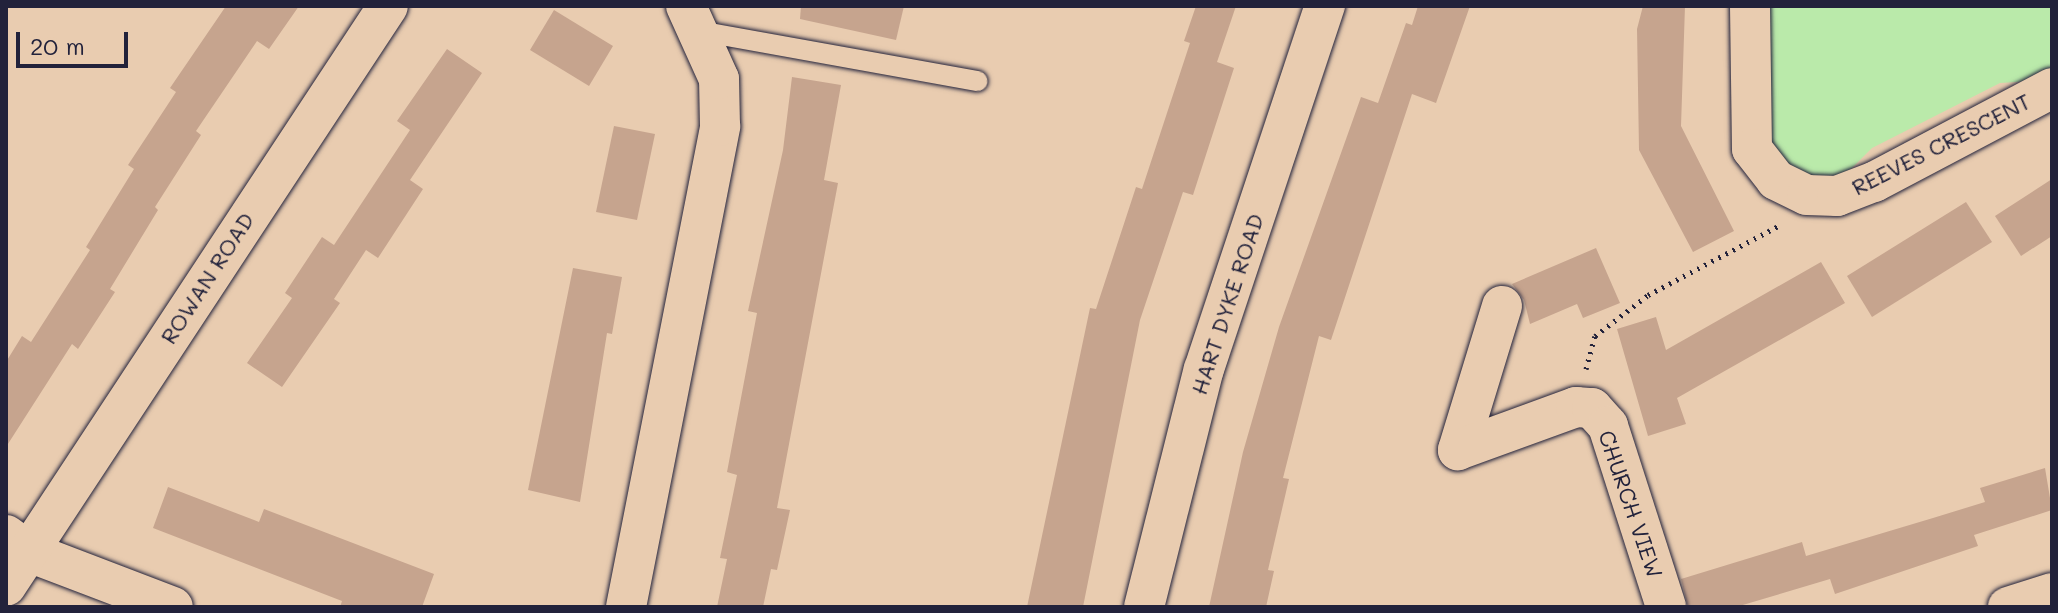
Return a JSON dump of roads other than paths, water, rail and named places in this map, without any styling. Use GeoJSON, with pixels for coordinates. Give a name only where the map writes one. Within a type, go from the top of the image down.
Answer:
{"type":"FeatureCollection","features":[{"type":"Feature","properties":{"kind":"street","name":"ROWAN ROAD"},"geometry":{"type":"LineString","coordinates":[[6,586],[18,544],[388,6]]}},
{"type":"Feature","properties":{"kind":"street","name":"HART DYKE ROAD"},"geometry":{"type":"LineString","coordinates":[[1144,607],[1204,369],[1325,6]]}},
{"type":"Feature","properties":{"kind":"street","name":"REEVES CRESCENT"},"geometry":{"type":"LineString","coordinates":[[1750,6],[1752,149],[1776,180],[1807,195],[1837,196],[1874,182],[2052,88]]}},
{"type":"Feature","properties":{"kind":"street"},"geometry":{"type":"LineString","coordinates":[[626,607],[720,126],[719,79],[693,18]]}},
{"type":"Feature","properties":{"kind":"street","name":"CHURCH VIEW"},"geometry":{"type":"LineString","coordinates":[[1502,306],[1458,450],[1576,407],[1592,408],[1608,426],[1666,607]]}},
{"type":"Feature","properties":{"kind":"street"},"geometry":{"type":"LineString","coordinates":[[18,544],[173,607]]}},
{"type":"Feature","properties":{"kind":"street"},"geometry":{"type":"LineString","coordinates":[[2008,607],[2052,593]]}},
{"type":"Feature","properties":{"kind":"lane"},"geometry":{"type":"LineString","coordinates":[[693,18],[978,81]]}}]}
